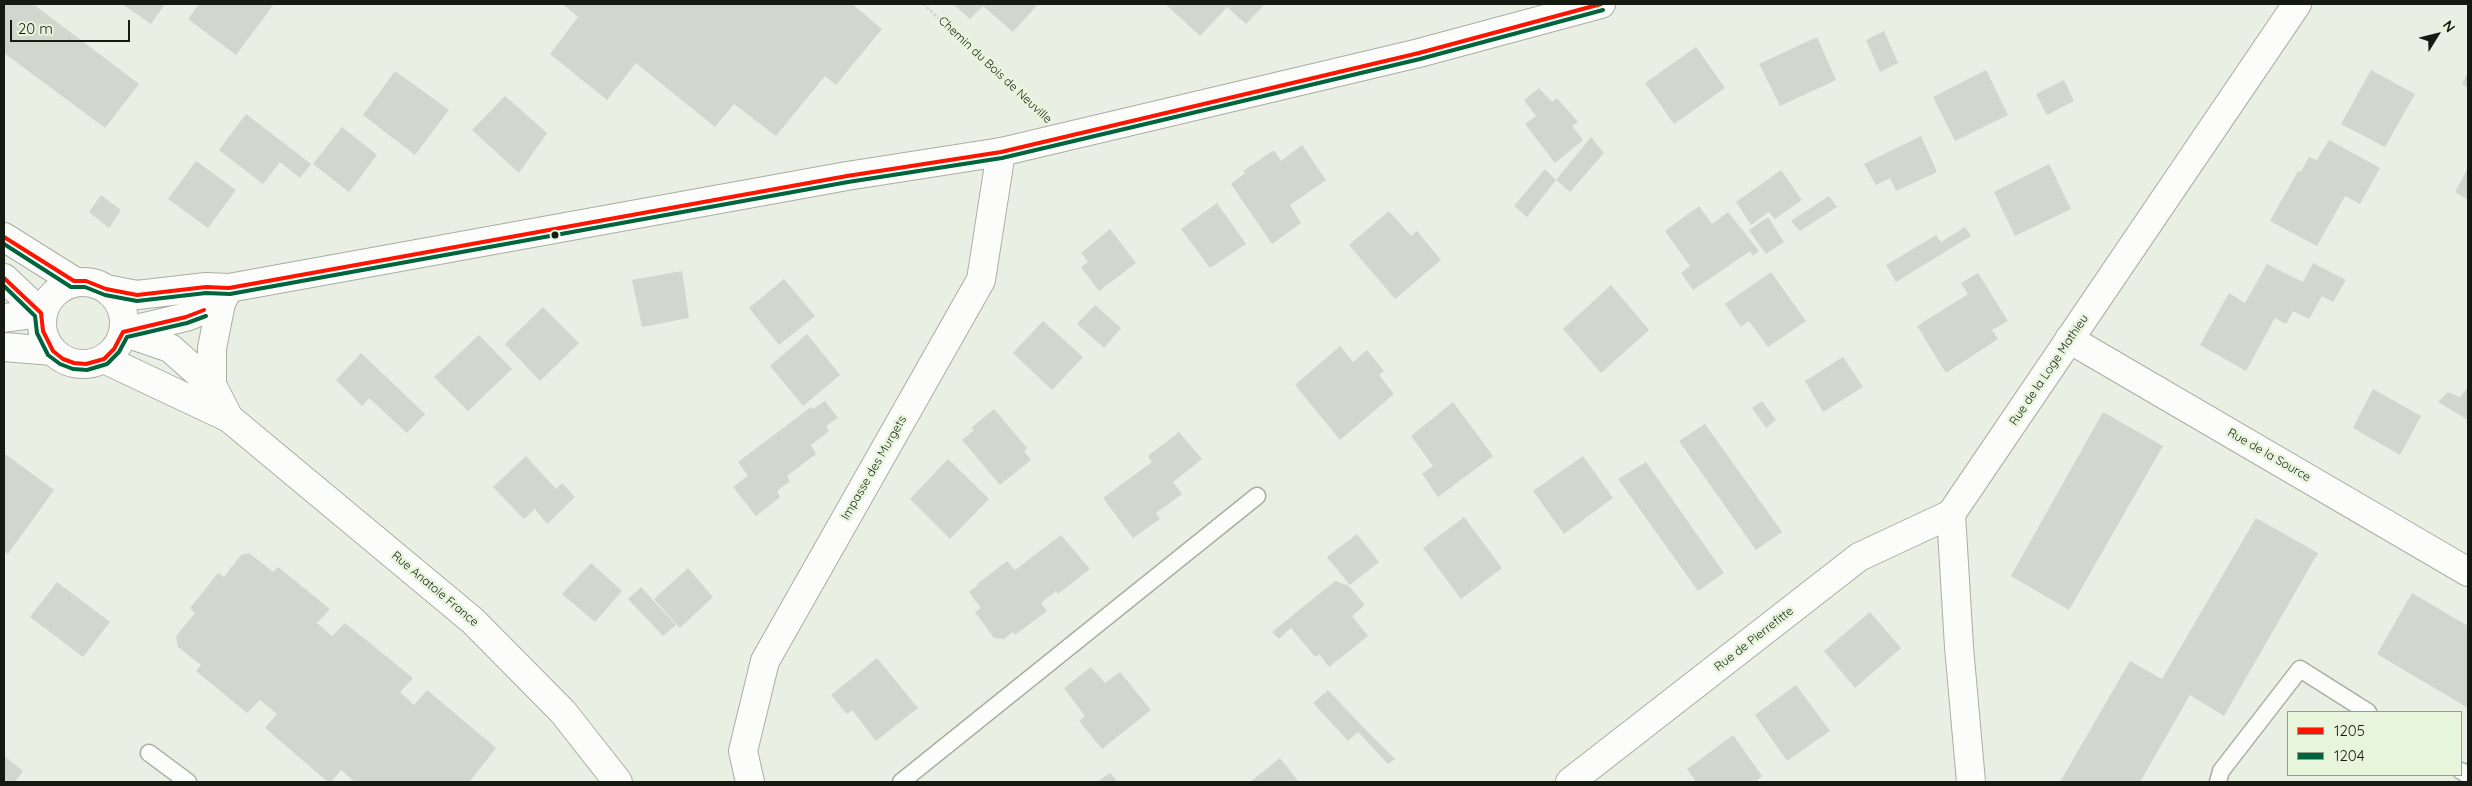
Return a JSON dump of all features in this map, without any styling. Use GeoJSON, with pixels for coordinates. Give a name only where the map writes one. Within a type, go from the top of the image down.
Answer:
{"type":"FeatureCollection","features":[{"type":"Feature","properties":{"kind":"street"},"geometry":{"type":"LineString","coordinates":[[123,332],[186,316],[225,296],[847,176],[1001,152],[1409,55],[1601,4]]}},
{"type":"Feature","properties":{"kind":"street","name":"Rue de la Loge Mathieu"},"geometry":{"type":"LineString","coordinates":[[1951,514],[2297,4]]}},
{"type":"Feature","properties":{"kind":"street","name":"Impasse des Murgets"},"geometry":{"type":"LineString","coordinates":[[750,782],[743,751],[765,662],[981,280],[1001,152]]}},
{"type":"Feature","properties":{"kind":"street"},"geometry":{"type":"LineString","coordinates":[[4,238],[74,281]]}},
{"type":"Feature","properties":{"kind":"street"},"geometry":{"type":"LineString","coordinates":[[4,278],[41,313],[43,331],[53,351],[63,359],[74,363],[86,364],[104,359],[114,349],[123,332],[124,320],[121,308],[106,289]]}},
{"type":"Feature","properties":{"kind":"street"},"geometry":{"type":"LineString","coordinates":[[4,318],[41,313],[57,291],[74,281],[86,281],[106,289],[138,295],[206,287],[225,296]]}},
{"type":"Feature","properties":{"kind":"street"},"geometry":{"type":"LineString","coordinates":[[212,385],[212,348],[225,296]]}},
{"type":"Feature","properties":{"kind":"street","name":"Rue Anatole France"},"geometry":{"type":"LineString","coordinates":[[123,332],[170,348],[212,385],[230,418]]}},
{"type":"Feature","properties":{"kind":"street","name":"Rue de la Source"},"geometry":{"type":"LineString","coordinates":[[2069,339],[2468,572]]}},
{"type":"Feature","properties":{"kind":"street"},"geometry":{"type":"LineString","coordinates":[[4,347],[53,351]]}},
{"type":"Feature","properties":{"kind":"street","name":"Rue Anatole France"},"geometry":{"type":"LineString","coordinates":[[104,359],[230,418],[473,621],[563,712],[618,782]]}},
{"type":"Feature","properties":{"kind":"street"},"geometry":{"type":"LineString","coordinates":[[1951,514],[1959,647],[1971,782]]}},
{"type":"Feature","properties":{"kind":"street","name":"Rue de Pierrefitte"},"geometry":{"type":"LineString","coordinates":[[1570,782],[1860,557],[1951,514]]}},
{"type":"Feature","properties":{"kind":"lane"},"geometry":{"type":"LineString","coordinates":[[901,782],[1257,496]]}},
{"type":"Feature","properties":{"kind":"lane"},"geometry":{"type":"LineString","coordinates":[[2218,782],[2221,771],[2300,669],[2366,711]]}},
{"type":"Feature","properties":{"kind":"lane"},"geometry":{"type":"LineString","coordinates":[[149,753],[188,782]]}},
{"type":"Feature","properties":{"kind":"path","name":"Chemin du Bois de Neuville"},"geometry":{"type":"LineString","coordinates":[[923,4],[1067,136]]}},
{"type":"Feature","properties":{"kind":"building"},"geometry":{"type":"Polygon","coordinates":[[[4,4],[33,4],[139,84],[105,128],[4,53],[4,4]]]}},
{"type":"Feature","properties":{"kind":"building"},"geometry":{"type":"Polygon","coordinates":[[[122,4],[165,4],[151,24],[122,4]]]}},
{"type":"Feature","properties":{"kind":"building"},"geometry":{"type":"Polygon","coordinates":[[[199,4],[274,4],[236,55],[188,19],[199,4]]]}},
{"type":"Feature","properties":{"kind":"building"},"geometry":{"type":"Polygon","coordinates":[[[563,4],[852,4],[882,29],[836,85],[825,76],[776,136],[734,104],[715,127],[636,63],[607,100],[550,54],[578,17],[563,4]]]}},
{"type":"Feature","properties":{"kind":"building"},"geometry":{"type":"Polygon","coordinates":[[[953,4],[1038,4],[1013,32],[983,6],[970,19],[953,4]]]}},
{"type":"Feature","properties":{"kind":"building"},"geometry":{"type":"Polygon","coordinates":[[[1165,4],[1265,4],[1246,24],[1227,7],[1200,36],[1165,4]]]}},
{"type":"Feature","properties":{"kind":"building"},"geometry":{"type":"Polygon","coordinates":[[[1884,31],[1898,63],[1880,72],[1866,40],[1884,31]]]}},
{"type":"Feature","properties":{"kind":"building"},"geometry":{"type":"Polygon","coordinates":[[[1817,37],[1836,80],[1780,106],[1759,64],[1817,37]]]}},
{"type":"Feature","properties":{"kind":"building"},"geometry":{"type":"Polygon","coordinates":[[[1696,47],[1725,88],[1674,124],[1645,83],[1696,47]]]}},
{"type":"Feature","properties":{"kind":"building"},"geometry":{"type":"Polygon","coordinates":[[[1986,70],[2008,115],[1955,141],[1933,97],[1986,70]]]}},
{"type":"Feature","properties":{"kind":"building"},"geometry":{"type":"Polygon","coordinates":[[[2371,70],[2415,94],[2385,147],[2341,124],[2371,70]]]}},
{"type":"Feature","properties":{"kind":"building"},"geometry":{"type":"Polygon","coordinates":[[[395,71],[449,110],[415,155],[363,115],[395,71]]]}},
{"type":"Feature","properties":{"kind":"building"},"geometry":{"type":"Polygon","coordinates":[[[2468,72],[2468,88],[2462,84],[2468,72]]]}},
{"type":"Feature","properties":{"kind":"building"},"geometry":{"type":"Polygon","coordinates":[[[2064,80],[2074,101],[2047,115],[2036,94],[2064,80]]]}},
{"type":"Feature","properties":{"kind":"building"},"geometry":{"type":"Polygon","coordinates":[[[1539,88],[1552,102],[1557,98],[1578,122],[1572,126],[1583,140],[1555,163],[1525,124],[1536,116],[1524,100],[1539,88]]]}},
{"type":"Feature","properties":{"kind":"building"},"geometry":{"type":"Polygon","coordinates":[[[505,96],[547,133],[519,173],[472,130],[505,96]]]}},
{"type":"Feature","properties":{"kind":"building"},"geometry":{"type":"Polygon","coordinates":[[[246,114],[311,164],[300,178],[280,162],[263,184],[219,150],[246,114]]]}},
{"type":"Feature","properties":{"kind":"building"},"geometry":{"type":"Polygon","coordinates":[[[342,127],[377,155],[349,192],[313,164],[342,127]]]}},
{"type":"Feature","properties":{"kind":"building"},"geometry":{"type":"Polygon","coordinates":[[[1921,136],[1937,172],[1896,191],[1890,178],[1876,185],[1864,164],[1921,136]]]}},
{"type":"Feature","properties":{"kind":"building"},"geometry":{"type":"Polygon","coordinates":[[[1591,137],[1604,153],[1570,192],[1556,180],[1591,137]]]}},
{"type":"Feature","properties":{"kind":"building"},"geometry":{"type":"Polygon","coordinates":[[[2329,140],[2380,168],[2360,204],[2345,196],[2317,246],[2270,221],[2298,171],[2301,172],[2309,157],[2317,160],[2329,140]]]}},
{"type":"Feature","properties":{"kind":"building"},"geometry":{"type":"Polygon","coordinates":[[[1302,145],[1326,180],[1290,205],[1301,223],[1272,244],[1231,184],[1245,173],[1243,171],[1274,150],[1281,161],[1302,145]]]}},
{"type":"Feature","properties":{"kind":"building"},"geometry":{"type":"Polygon","coordinates":[[[196,161],[236,190],[208,228],[168,199],[196,161]]]}},
{"type":"Feature","properties":{"kind":"building"},"geometry":{"type":"Polygon","coordinates":[[[2049,164],[2071,209],[2015,236],[1994,192],[2049,164]]]}},
{"type":"Feature","properties":{"kind":"building"},"geometry":{"type":"Polygon","coordinates":[[[2468,168],[2468,200],[2455,192],[2468,168]]]}},
{"type":"Feature","properties":{"kind":"building"},"geometry":{"type":"Polygon","coordinates":[[[1545,169],[1556,180],[1527,217],[1514,206],[1545,169]]]}},
{"type":"Feature","properties":{"kind":"building"},"geometry":{"type":"Polygon","coordinates":[[[1781,170],[1802,200],[1775,219],[1769,212],[1751,225],[1736,202],[1781,170]]]}},
{"type":"Feature","properties":{"kind":"building"},"geometry":{"type":"Polygon","coordinates":[[[101,195],[121,210],[109,228],[89,212],[101,195]]]}},
{"type":"Feature","properties":{"kind":"building"},"geometry":{"type":"Polygon","coordinates":[[[1829,196],[1837,207],[1800,231],[1791,221],[1829,196]]]}},
{"type":"Feature","properties":{"kind":"building"},"geometry":{"type":"Polygon","coordinates":[[[1217,203],[1246,244],[1210,268],[1181,229],[1217,203]]]}},
{"type":"Feature","properties":{"kind":"building"},"geometry":{"type":"Polygon","coordinates":[[[1699,206],[1712,224],[1728,212],[1759,251],[1753,256],[1750,251],[1693,290],[1681,273],[1690,266],[1665,231],[1699,206]]]}},
{"type":"Feature","properties":{"kind":"building"},"geometry":{"type":"Polygon","coordinates":[[[1389,211],[1411,236],[1417,231],[1441,260],[1395,299],[1349,245],[1389,211]]]}},
{"type":"Feature","properties":{"kind":"building"},"geometry":{"type":"Polygon","coordinates":[[[1768,217],[1784,242],[1766,254],[1749,230],[1768,217]]]}},
{"type":"Feature","properties":{"kind":"building"},"geometry":{"type":"Polygon","coordinates":[[[1965,227],[1971,236],[1896,282],[1886,265],[1936,235],[1941,242],[1965,227]]]}},
{"type":"Feature","properties":{"kind":"building"},"geometry":{"type":"Polygon","coordinates":[[[1110,229],[1136,263],[1099,291],[1081,267],[1088,262],[1081,253],[1110,229]]]}},
{"type":"Feature","properties":{"kind":"building"},"geometry":{"type":"Polygon","coordinates":[[[2313,263],[2346,280],[2333,302],[2322,296],[2309,319],[2293,311],[2286,324],[2275,318],[2246,371],[2200,345],[2229,293],[2245,303],[2267,264],[2303,282],[2313,263]]]}},
{"type":"Feature","properties":{"kind":"building"},"geometry":{"type":"Polygon","coordinates":[[[682,271],[689,318],[642,327],[632,280],[682,271]]]}},
{"type":"Feature","properties":{"kind":"building"},"geometry":{"type":"Polygon","coordinates":[[[1771,272],[1806,321],[1768,347],[1749,321],[1741,327],[1725,304],[1771,272]]]}},
{"type":"Feature","properties":{"kind":"building"},"geometry":{"type":"Polygon","coordinates":[[[1978,273],[2008,321],[1992,330],[1998,339],[1946,373],[1917,326],[1968,294],[1961,283],[1978,273]]]}},
{"type":"Feature","properties":{"kind":"building"},"geometry":{"type":"Polygon","coordinates":[[[784,279],[815,316],[779,345],[749,308],[784,279]]]}},
{"type":"Feature","properties":{"kind":"building"},"geometry":{"type":"Polygon","coordinates":[[[1611,285],[1649,330],[1601,373],[1563,329],[1611,285]]]}},
{"type":"Feature","properties":{"kind":"building"},"geometry":{"type":"Polygon","coordinates":[[[1095,305],[1121,328],[1104,348],[1077,324],[1095,305]]]}},
{"type":"Feature","properties":{"kind":"building"},"geometry":{"type":"Polygon","coordinates":[[[543,307],[579,343],[540,381],[505,344],[543,307]]]}},
{"type":"Feature","properties":{"kind":"building"},"geometry":{"type":"Polygon","coordinates":[[[1043,321],[1083,357],[1052,390],[1013,353],[1043,321]]]}},
{"type":"Feature","properties":{"kind":"building"},"geometry":{"type":"Polygon","coordinates":[[[807,334],[840,375],[803,406],[770,366],[807,334]]]}},
{"type":"Feature","properties":{"kind":"building"},"geometry":{"type":"Polygon","coordinates":[[[479,335],[512,369],[468,411],[434,377],[479,335]]]}},
{"type":"Feature","properties":{"kind":"building"},"geometry":{"type":"Polygon","coordinates":[[[1340,346],[1353,362],[1367,350],[1384,371],[1379,375],[1394,394],[1340,440],[1295,385],[1340,346]]]}},
{"type":"Feature","properties":{"kind":"building"},"geometry":{"type":"Polygon","coordinates":[[[361,353],[425,414],[407,433],[369,398],[362,406],[336,380],[361,353]]]}},
{"type":"Feature","properties":{"kind":"building"},"geometry":{"type":"Polygon","coordinates":[[[1843,357],[1863,387],[1823,412],[1805,381],[1843,357]]]}},
{"type":"Feature","properties":{"kind":"building"},"geometry":{"type":"Polygon","coordinates":[[[2468,387],[2468,420],[2438,402],[2448,392],[2460,397],[2468,387]]]}},
{"type":"Feature","properties":{"kind":"building"},"geometry":{"type":"Polygon","coordinates":[[[2373,389],[2421,416],[2400,455],[2353,428],[2373,389]]]}},
{"type":"Feature","properties":{"kind":"building"},"geometry":{"type":"Polygon","coordinates":[[[825,401],[838,418],[826,426],[829,431],[811,445],[816,454],[787,476],[790,481],[777,491],[780,497],[756,516],[733,487],[748,476],[738,462],[811,407],[813,409],[825,401]]]}},
{"type":"Feature","properties":{"kind":"building"},"geometry":{"type":"Polygon","coordinates":[[[1762,401],[1776,420],[1766,428],[1752,408],[1762,401]]]}},
{"type":"Feature","properties":{"kind":"building"},"geometry":{"type":"Polygon","coordinates":[[[1453,402],[1493,456],[1438,497],[1422,474],[1433,466],[1411,436],[1453,402]]]}},
{"type":"Feature","properties":{"kind":"building"},"geometry":{"type":"Polygon","coordinates":[[[994,409],[1027,448],[1024,451],[1031,460],[1000,485],[962,440],[974,430],[971,428],[994,409]]]}},
{"type":"Feature","properties":{"kind":"building"},"geometry":{"type":"Polygon","coordinates":[[[2103,412],[2163,446],[2069,610],[2011,576],[2103,412]]]}},
{"type":"Feature","properties":{"kind":"building"},"geometry":{"type":"Polygon","coordinates":[[[1705,424],[1782,532],[1756,550],[1679,441],[1705,424]]]}},
{"type":"Feature","properties":{"kind":"building"},"geometry":{"type":"Polygon","coordinates":[[[1179,432],[1202,459],[1173,482],[1182,494],[1156,513],[1160,519],[1133,538],[1103,498],[1152,462],[1148,456],[1179,432]]]}},
{"type":"Feature","properties":{"kind":"building"},"geometry":{"type":"Polygon","coordinates":[[[4,453],[54,490],[8,554],[4,551],[4,453]]]}},
{"type":"Feature","properties":{"kind":"building"},"geometry":{"type":"Polygon","coordinates":[[[526,456],[556,489],[562,483],[575,497],[547,524],[535,509],[524,519],[493,487],[526,456]]]}},
{"type":"Feature","properties":{"kind":"building"},"geometry":{"type":"Polygon","coordinates":[[[1583,456],[1613,498],[1564,534],[1533,491],[1583,456]]]}},
{"type":"Feature","properties":{"kind":"building"},"geometry":{"type":"Polygon","coordinates":[[[948,459],[989,499],[950,539],[910,499],[948,459]]]}},
{"type":"Feature","properties":{"kind":"building"},"geometry":{"type":"Polygon","coordinates":[[[1646,462],[1724,573],[1698,591],[1618,479],[1646,462]]]}},
{"type":"Feature","properties":{"kind":"building"},"geometry":{"type":"Polygon","coordinates":[[[1464,517],[1502,568],[1461,599],[1423,548],[1464,517]]]}},
{"type":"Feature","properties":{"kind":"building"},"geometry":{"type":"Polygon","coordinates":[[[2256,518],[2318,553],[2224,716],[2190,695],[2140,782],[2060,782],[2130,661],[2162,679],[2256,518]]]}},
{"type":"Feature","properties":{"kind":"building"},"geometry":{"type":"Polygon","coordinates":[[[1357,534],[1379,562],[1350,585],[1327,557],[1357,534]]]}},
{"type":"Feature","properties":{"kind":"building"},"geometry":{"type":"Polygon","coordinates":[[[1061,535],[1090,569],[1058,594],[1056,591],[1041,603],[1047,611],[1015,635],[1013,632],[1004,639],[994,638],[975,612],[981,608],[969,592],[1007,561],[1015,570],[1061,535]]]}},
{"type":"Feature","properties":{"kind":"building"},"geometry":{"type":"Polygon","coordinates":[[[249,553],[273,572],[278,567],[330,609],[317,623],[332,636],[345,623],[413,678],[400,692],[414,705],[427,690],[496,748],[470,781],[472,782],[355,782],[341,770],[331,782],[328,782],[265,728],[277,714],[260,700],[247,713],[196,671],[201,665],[178,647],[176,636],[195,613],[190,608],[218,573],[224,577],[241,555],[249,553]]]}},
{"type":"Feature","properties":{"kind":"building"},"geometry":{"type":"Polygon","coordinates":[[[591,563],[622,591],[595,622],[562,594],[591,563]]]}},
{"type":"Feature","properties":{"kind":"building"},"geometry":{"type":"Polygon","coordinates":[[[688,568],[713,597],[680,628],[654,599],[688,568]]]}},
{"type":"Feature","properties":{"kind":"building"},"geometry":{"type":"Polygon","coordinates":[[[1335,581],[1349,586],[1365,605],[1352,616],[1368,636],[1329,667],[1319,654],[1315,657],[1291,628],[1279,639],[1272,632],[1335,581]]]}},
{"type":"Feature","properties":{"kind":"building"},"geometry":{"type":"Polygon","coordinates":[[[57,582],[110,622],[83,657],[30,617],[57,582]]]}},
{"type":"Feature","properties":{"kind":"building"},"geometry":{"type":"Polygon","coordinates":[[[641,587],[676,625],[663,636],[628,599],[641,587]]]}},
{"type":"Feature","properties":{"kind":"building"},"geometry":{"type":"Polygon","coordinates":[[[2412,593],[2468,626],[2468,708],[2377,654],[2412,593]]]}},
{"type":"Feature","properties":{"kind":"building"},"geometry":{"type":"Polygon","coordinates":[[[1870,612],[1901,648],[1855,688],[1824,651],[1870,612]]]}},
{"type":"Feature","properties":{"kind":"building"},"geometry":{"type":"Polygon","coordinates":[[[877,658],[918,708],[876,741],[852,710],[847,714],[831,695],[877,658]]]}},
{"type":"Feature","properties":{"kind":"building"},"geometry":{"type":"Polygon","coordinates":[[[1091,667],[1105,683],[1120,672],[1151,710],[1102,749],[1079,721],[1085,716],[1064,688],[1091,667]]]}},
{"type":"Feature","properties":{"kind":"building"},"geometry":{"type":"Polygon","coordinates":[[[1796,685],[1830,731],[1787,761],[1755,715],[1796,685]]]}},
{"type":"Feature","properties":{"kind":"building"},"geometry":{"type":"Polygon","coordinates":[[[1328,690],[1395,759],[1388,764],[1358,732],[1348,741],[1313,703],[1328,690]]]}},
{"type":"Feature","properties":{"kind":"building"},"geometry":{"type":"Polygon","coordinates":[[[1733,735],[1762,776],[1755,782],[1696,782],[1687,769],[1733,735]]]}},
{"type":"Feature","properties":{"kind":"building"},"geometry":{"type":"Polygon","coordinates":[[[4,756],[23,771],[15,782],[4,782],[4,756]]]}},
{"type":"Feature","properties":{"kind":"building"},"geometry":{"type":"Polygon","coordinates":[[[1280,758],[1299,782],[1250,782],[1280,758]]]}},
{"type":"Feature","properties":{"kind":"building"},"geometry":{"type":"Polygon","coordinates":[[[1110,773],[1118,782],[1097,782],[1110,773]]]}},
{"type":"Feature","properties":{"kind":"transit line","name":"1205"},"geometry":{"type":"LineString","coordinates":[[4,237],[74,281],[86,281],[106,289],[137,295],[206,287],[229,288],[847,176],[1001,152],[1419,53],[1601,4]]}},
{"type":"Feature","properties":{"kind":"transit line","name":"1204"},"geometry":{"type":"LineString","coordinates":[[4,244],[71,287],[85,287],[105,295],[137,301],[206,293],[230,294],[848,182],[1002,158],[1420,59],[1603,10]]}},
{"type":"Feature","properties":{"kind":"transit line","name":"1205"},"geometry":{"type":"LineString","coordinates":[[4,278],[41,313],[43,331],[53,351],[63,359],[74,363],[86,364],[104,359],[114,349],[123,332],[186,317],[204,310]]}},
{"type":"Feature","properties":{"kind":"transit line","name":"1204"},"geometry":{"type":"LineString","coordinates":[[4,286],[35,316],[37,333],[48,355],[60,364],[73,369],[87,370],[107,364],[119,352],[127,337],[187,323],[206,316]]}}]}
